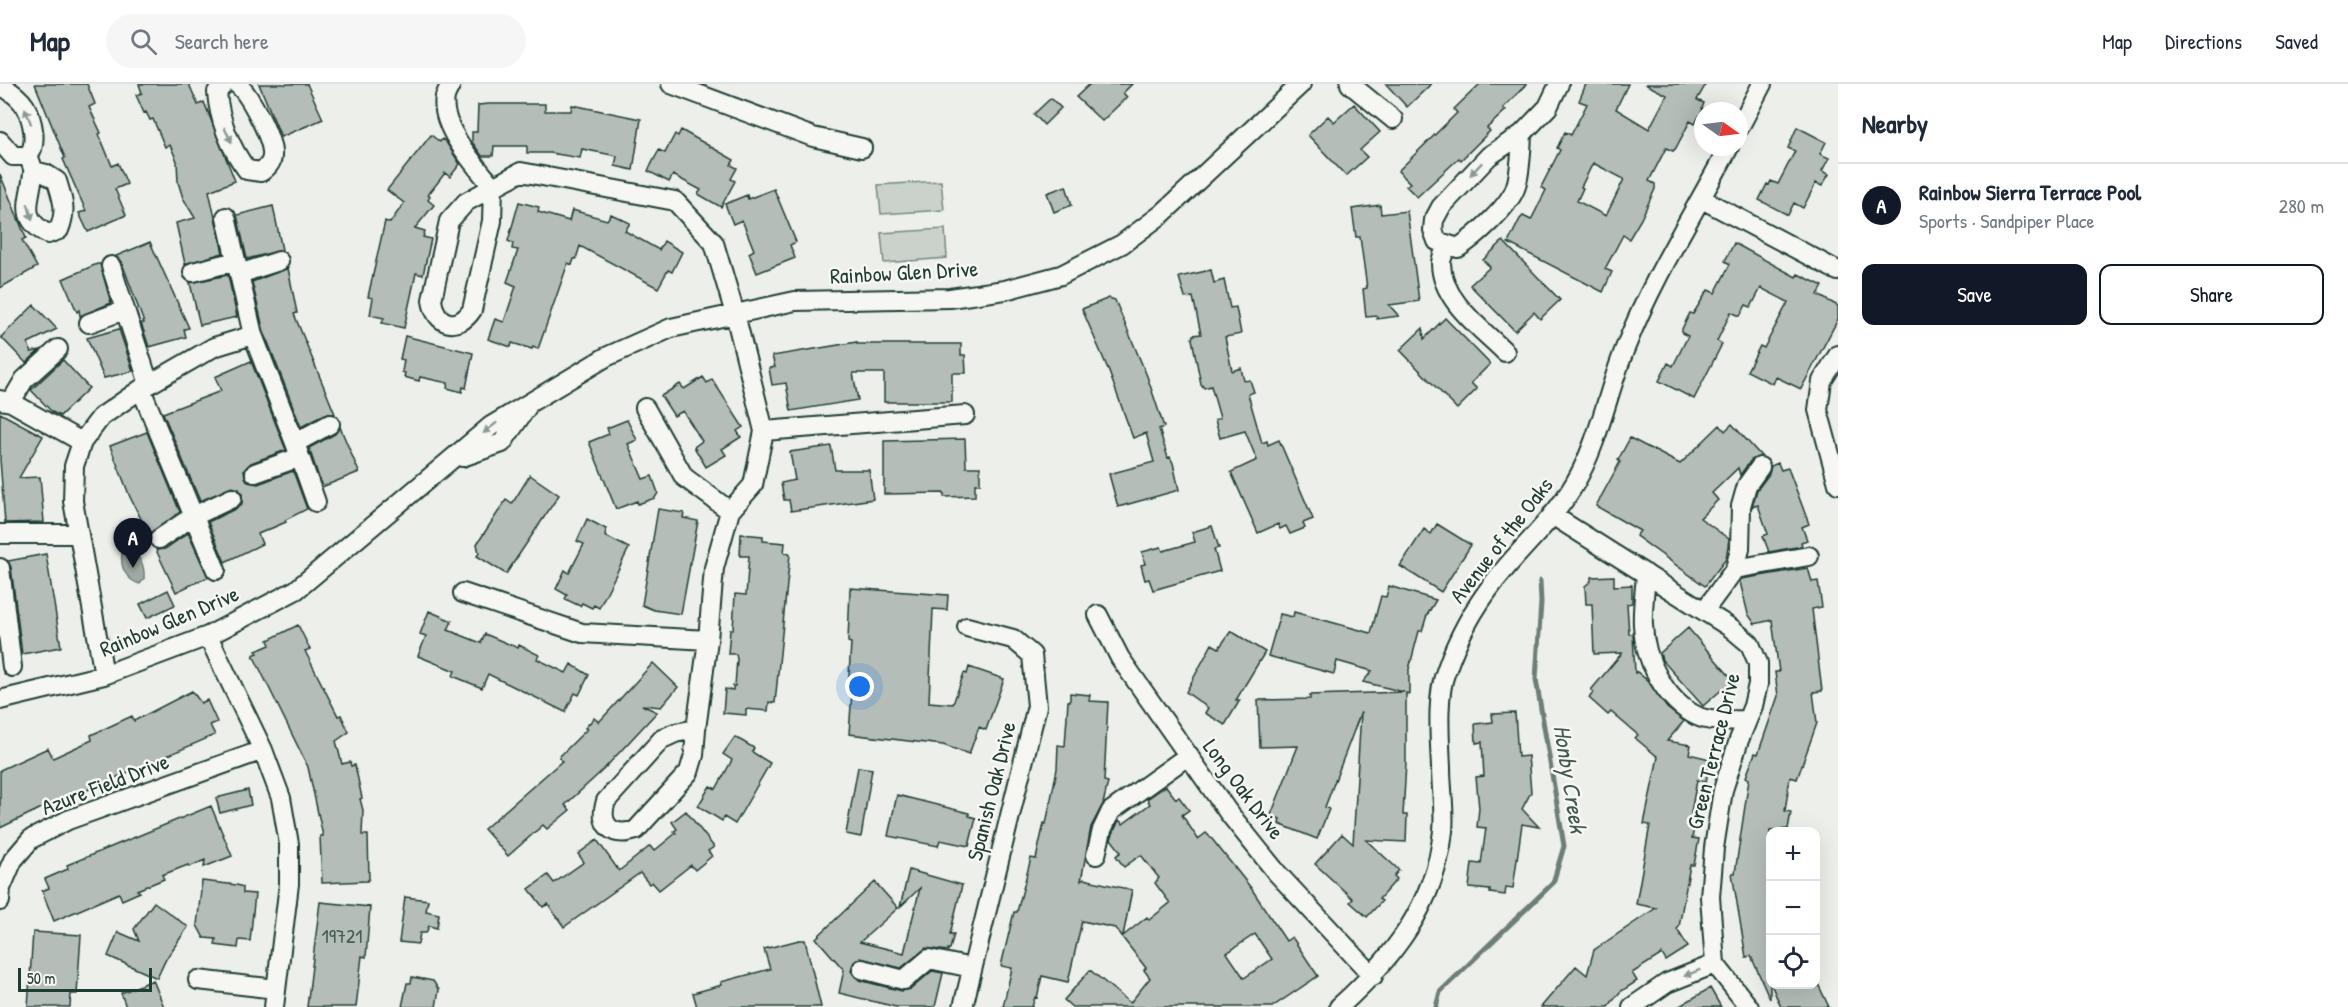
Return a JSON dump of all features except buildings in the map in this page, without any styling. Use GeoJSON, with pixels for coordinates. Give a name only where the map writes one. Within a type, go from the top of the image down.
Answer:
{"type":"FeatureCollection","features":[{"type":"Feature","properties":{"kind":"street"},"geometry":{"type":"LineString","coordinates":[[223,84],[217,92],[223,125],[239,160],[247,170],[261,172],[269,166],[272,153],[251,100],[237,84]]}},
{"type":"Feature","properties":{"kind":"street"},"geometry":{"type":"LineString","coordinates":[[451,84],[444,98],[446,116],[459,144],[492,187],[492,221],[472,309],[467,318],[458,322],[448,323],[439,318],[433,310],[432,300],[449,221],[466,202],[492,187],[521,172],[675,201],[714,243],[735,314],[764,431],[753,485],[730,511],[714,568],[694,755],[689,772],[636,830],[625,834],[614,831],[605,823],[602,812],[606,801],[662,739],[675,733],[696,729]]}},
{"type":"Feature","properties":{"kind":"street"},"geometry":{"type":"LineString","coordinates":[[671,84],[813,137],[862,148]]}},
{"type":"Feature","properties":{"kind":"street","name":"Rainbow Glen Drive"},"geometry":{"type":"LineString","coordinates":[[0,700],[104,675],[207,636],[296,590],[451,461],[502,443],[532,400],[606,357],[671,328],[795,301],[950,298],[1005,291],[1061,275],[1122,244],[1162,214],[1300,84]]}},
{"type":"Feature","properties":{"kind":"street"},"geometry":{"type":"LineString","coordinates":[[1350,84],[1392,119]]}},
{"type":"Feature","properties":{"kind":"street"},"geometry":{"type":"LineString","coordinates":[[1522,134],[1516,189],[1472,239],[1458,248],[1437,241],[1433,230],[1434,220],[1441,207],[1489,156],[1522,134],[1548,107],[1559,84]]}},
{"type":"Feature","properties":{"kind":"street"},"geometry":{"type":"LineString","coordinates":[[1748,111],[1762,84]]}},
{"type":"Feature","properties":{"kind":"street"},"geometry":{"type":"LineString","coordinates":[[0,85],[25,106],[33,128],[31,163],[13,156],[0,141]]}},
{"type":"Feature","properties":{"kind":"street","name":"Avenue of the Oaks"},"geometry":{"type":"LineString","coordinates":[[1339,1007],[1373,976],[1404,938],[1426,897],[1443,831],[1439,720],[1444,673],[1466,624],[1495,581],[1552,515],[1575,483],[1587,456],[1625,347],[1649,293],[1724,156]]}},
{"type":"Feature","properties":{"kind":"street"},"geometry":{"type":"LineString","coordinates":[[1702,199],[1838,271]]}},
{"type":"Feature","properties":{"kind":"street"},"geometry":{"type":"LineString","coordinates":[[226,217],[253,335],[316,502]]}},
{"type":"Feature","properties":{"kind":"street"},"geometry":{"type":"LineString","coordinates":[[1448,246],[1441,262],[1446,286],[1454,299],[1505,352]]}},
{"type":"Feature","properties":{"kind":"street"},"geometry":{"type":"LineString","coordinates":[[193,272],[279,261]]}},
{"type":"Feature","properties":{"kind":"street"},"geometry":{"type":"LineString","coordinates":[[111,266],[145,386],[192,517],[216,570]]}},
{"type":"Feature","properties":{"kind":"street"},"geometry":{"type":"LineString","coordinates":[[89,323],[125,310]]}},
{"type":"Feature","properties":{"kind":"street"},"geometry":{"type":"LineString","coordinates":[[104,675],[73,501],[74,466],[82,442],[101,417],[145,386],[214,346],[253,335]]}},
{"type":"Feature","properties":{"kind":"street"},"geometry":{"type":"LineString","coordinates":[[58,349],[5,401],[82,442]]}},
{"type":"Feature","properties":{"kind":"street"},"geometry":{"type":"LineString","coordinates":[[1838,355],[1822,381],[1818,411],[1838,484]]}},
{"type":"Feature","properties":{"kind":"street"},"geometry":{"type":"LineString","coordinates":[[645,408],[684,477],[730,511]]}},
{"type":"Feature","properties":{"kind":"street"},"geometry":{"type":"LineString","coordinates":[[764,431],[965,415]]}},
{"type":"Feature","properties":{"kind":"street"},"geometry":{"type":"LineString","coordinates":[[255,473],[298,450],[330,424]]}},
{"type":"Feature","properties":{"kind":"street"},"geometry":{"type":"LineString","coordinates":[[1704,611],[1735,569],[1740,549],[1741,506],[1747,485],[1760,467]]}},
{"type":"Feature","properties":{"kind":"street"},"geometry":{"type":"LineString","coordinates":[[159,539],[192,517],[232,498]]}},
{"type":"Feature","properties":{"kind":"street","name":"Green Terrace Drive"},"geometry":{"type":"LineString","coordinates":[[1552,515],[1731,628],[1750,644],[1758,663],[1758,684],[1723,790],[1714,848],[1710,897],[1715,964]]}},
{"type":"Feature","properties":{"kind":"street"},"geometry":{"type":"LineString","coordinates":[[0,534],[79,534]]}},
{"type":"Feature","properties":{"kind":"street"},"geometry":{"type":"LineString","coordinates":[[1735,569],[1809,556]]}},
{"type":"Feature","properties":{"kind":"street"},"geometry":{"type":"LineString","coordinates":[[0,568],[3,611],[12,667]]}},
{"type":"Feature","properties":{"kind":"street"},"geometry":{"type":"LineString","coordinates":[[1646,574],[1642,626],[1654,670],[1667,690],[1682,707],[1698,717],[1710,720],[1747,720]]}},
{"type":"Feature","properties":{"kind":"street"},"geometry":{"type":"LineString","coordinates":[[463,593],[582,633],[708,640]]}},
{"type":"Feature","properties":{"kind":"street","name":"Long Oak Drive"},"geometry":{"type":"LineString","coordinates":[[1098,615],[1120,658],[1228,812],[1277,873],[1373,976]]}},
{"type":"Feature","properties":{"kind":"street","name":"Spanish Oak Drive"},"geometry":{"type":"LineString","coordinates":[[963,1007],[1037,706],[1032,655],[1013,639],[967,627]]}},
{"type":"Feature","properties":{"kind":"street"},"geometry":{"type":"LineString","coordinates":[[198,980],[275,998],[288,884],[290,844],[281,798],[263,750],[207,636]]}},
{"type":"Feature","properties":{"kind":"street","name":"Azure Field Drive"},"geometry":{"type":"LineString","coordinates":[[0,901],[1,888],[13,860],[32,839],[68,820],[263,750]]}},
{"type":"Feature","properties":{"kind":"street"},"geometry":{"type":"LineString","coordinates":[[1096,855],[1102,830],[1111,811],[1189,755]]}},
{"type":"Feature","properties":{"kind":"street"},"geometry":{"type":"LineString","coordinates":[[862,969],[904,980],[929,958],[972,968]]}},
{"type":"Feature","properties":{"kind":"street"},"geometry":{"type":"LineString","coordinates":[[1632,1007],[1667,983],[1715,964],[1749,1007]]}},
{"type":"Feature","properties":{"kind":"shaded area"},"geometry":{"type":"Polygon","coordinates":[[[941,181],[944,210],[881,214],[878,185],[941,181]]]}},
{"type":"Feature","properties":{"kind":"shaded area"},"geometry":{"type":"Polygon","coordinates":[[[945,229],[947,258],[884,263],[881,233],[945,229]]]}},
{"type":"Feature","properties":{"kind":"shaded area"},"geometry":{"type":"Polygon","coordinates":[[[127,550],[138,557],[144,569],[144,579],[140,584],[131,579],[123,568],[122,553],[127,550]]]}},
{"type":"Feature","properties":{"kind":"waterway","name":"Honby Creek"},"geometry":{"type":"LineString","coordinates":[[1436,1007],[1440,992],[1553,883],[1564,846],[1536,679],[1541,602],[1540,581]]}},
{"type":"Feature","properties":{"kind":"place","name":"Rainbow Sierra Terrace Pool"},"geometry":{"type":"Point","coordinates":[133,568]}}]}
